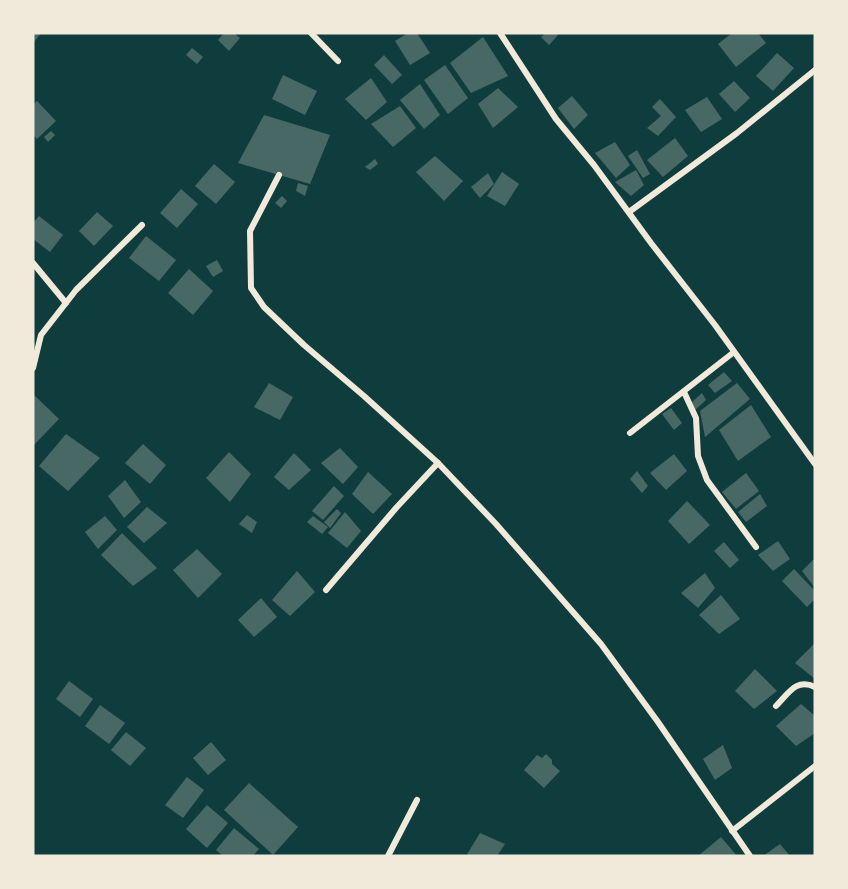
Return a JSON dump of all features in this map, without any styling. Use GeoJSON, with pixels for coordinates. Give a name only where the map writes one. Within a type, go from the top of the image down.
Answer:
{"type":"FeatureCollection","features":[{"type":"Feature","properties":{"kind":"street"},"geometry":{"type":"LineString","coordinates":[[310,33],[338,61]]}},
{"type":"Feature","properties":{"kind":"street"},"geometry":{"type":"LineString","coordinates":[[500,33],[556,119],[594,165],[815,464]]}},
{"type":"Feature","properties":{"kind":"street"},"geometry":{"type":"LineString","coordinates":[[629,212],[737,133],[815,70]]}},
{"type":"Feature","properties":{"kind":"street"},"geometry":{"type":"LineString","coordinates":[[279,175],[250,231],[251,288],[264,307],[438,463],[496,524],[601,644],[750,856]]}},
{"type":"Feature","properties":{"kind":"street"},"geometry":{"type":"LineString","coordinates":[[33,368],[41,334],[76,290],[142,225]]}},
{"type":"Feature","properties":{"kind":"street"},"geometry":{"type":"LineString","coordinates":[[33,263],[66,303]]}},
{"type":"Feature","properties":{"kind":"street"},"geometry":{"type":"LineString","coordinates":[[630,433],[734,352]]}},
{"type":"Feature","properties":{"kind":"street"},"geometry":{"type":"LineString","coordinates":[[684,392],[696,418],[698,456],[707,480],[756,547]]}},
{"type":"Feature","properties":{"kind":"street"},"geometry":{"type":"LineString","coordinates":[[326,590],[438,463]]}},
{"type":"Feature","properties":{"kind":"street"},"geometry":{"type":"LineString","coordinates":[[776,706],[797,685],[806,683],[815,687]]}},
{"type":"Feature","properties":{"kind":"street"},"geometry":{"type":"LineString","coordinates":[[732,831],[815,766]]}},
{"type":"Feature","properties":{"kind":"street"},"geometry":{"type":"LineString","coordinates":[[388,856],[417,800]]}},
{"type":"Feature","properties":{"kind":"building"},"geometry":{"type":"Polygon","coordinates":[[[33,33],[41,33],[34,42],[33,40],[33,33]]]}},
{"type":"Feature","properties":{"kind":"building"},"geometry":{"type":"Polygon","coordinates":[[[224,33],[234,33],[240,38],[229,51],[218,40],[224,33]]]}},
{"type":"Feature","properties":{"kind":"building"},"geometry":{"type":"Polygon","coordinates":[[[408,33],[417,33],[430,53],[410,65],[395,41],[408,33]]]}},
{"type":"Feature","properties":{"kind":"building"},"geometry":{"type":"Polygon","coordinates":[[[546,33],[557,33],[558,35],[549,45],[541,37],[546,33]]]}},
{"type":"Feature","properties":{"kind":"building"},"geometry":{"type":"Polygon","coordinates":[[[732,33],[758,33],[766,43],[736,67],[718,44],[732,33]]]}},
{"type":"Feature","properties":{"kind":"building"},"geometry":{"type":"Polygon","coordinates":[[[483,37],[508,76],[471,93],[450,63],[483,37]]]}},
{"type":"Feature","properties":{"kind":"building"},"geometry":{"type":"Polygon","coordinates":[[[192,48],[203,57],[197,64],[186,55],[192,48]]]}},
{"type":"Feature","properties":{"kind":"building"},"geometry":{"type":"Polygon","coordinates":[[[777,53],[794,68],[773,91],[756,76],[777,53]]]}},
{"type":"Feature","properties":{"kind":"building"},"geometry":{"type":"Polygon","coordinates":[[[384,55],[402,75],[392,84],[374,65],[384,55]]]}},
{"type":"Feature","properties":{"kind":"building"},"geometry":{"type":"Polygon","coordinates":[[[445,65],[468,98],[448,114],[424,80],[445,65]]]}},
{"type":"Feature","properties":{"kind":"building"},"geometry":{"type":"Polygon","coordinates":[[[283,75],[317,91],[305,115],[272,99],[283,75]]]}},
{"type":"Feature","properties":{"kind":"building"},"geometry":{"type":"Polygon","coordinates":[[[371,78],[387,102],[366,120],[345,99],[371,78]]]}},
{"type":"Feature","properties":{"kind":"building"},"geometry":{"type":"Polygon","coordinates":[[[734,81],[750,98],[735,112],[719,94],[734,81]]]}},
{"type":"Feature","properties":{"kind":"building"},"geometry":{"type":"Polygon","coordinates":[[[420,84],[440,115],[424,129],[400,100],[420,84]]]}},
{"type":"Feature","properties":{"kind":"building"},"geometry":{"type":"Polygon","coordinates":[[[498,88],[518,107],[493,128],[478,104],[498,88]]]}},
{"type":"Feature","properties":{"kind":"building"},"geometry":{"type":"Polygon","coordinates":[[[572,96],[588,115],[574,129],[558,108],[572,96]]]}},
{"type":"Feature","properties":{"kind":"building"},"geometry":{"type":"Polygon","coordinates":[[[707,97],[722,119],[701,132],[685,110],[707,97]]]}},
{"type":"Feature","properties":{"kind":"building"},"geometry":{"type":"Polygon","coordinates":[[[660,99],[676,117],[658,136],[647,128],[661,116],[652,107],[660,99]]]}},
{"type":"Feature","properties":{"kind":"building"},"geometry":{"type":"Polygon","coordinates":[[[37,101],[56,121],[37,139],[33,135],[33,104],[37,101]]]}},
{"type":"Feature","properties":{"kind":"building"},"geometry":{"type":"Polygon","coordinates":[[[400,106],[416,128],[393,147],[371,124],[400,106]]]}},
{"type":"Feature","properties":{"kind":"building"},"geometry":{"type":"Polygon","coordinates":[[[264,115],[330,135],[310,184],[238,163],[264,115]]]}},
{"type":"Feature","properties":{"kind":"building"},"geometry":{"type":"Polygon","coordinates":[[[51,131],[55,135],[48,142],[44,137],[51,131]]]}},
{"type":"Feature","properties":{"kind":"building"},"geometry":{"type":"Polygon","coordinates":[[[675,138],[688,156],[663,177],[647,160],[675,138]]]}},
{"type":"Feature","properties":{"kind":"building"},"geometry":{"type":"Polygon","coordinates":[[[615,142],[630,165],[616,178],[595,153],[615,142]]]}},
{"type":"Feature","properties":{"kind":"building"},"geometry":{"type":"Polygon","coordinates":[[[637,150],[650,174],[643,178],[628,156],[637,150]]]}},
{"type":"Feature","properties":{"kind":"building"},"geometry":{"type":"Polygon","coordinates":[[[435,156],[463,181],[444,201],[416,172],[435,156]]]}},
{"type":"Feature","properties":{"kind":"building"},"geometry":{"type":"Polygon","coordinates":[[[375,159],[378,164],[370,170],[365,167],[375,159]]]}},
{"type":"Feature","properties":{"kind":"building"},"geometry":{"type":"Polygon","coordinates":[[[214,164],[235,182],[216,204],[195,186],[214,164]]]}},
{"type":"Feature","properties":{"kind":"building"},"geometry":{"type":"Polygon","coordinates":[[[636,170],[644,185],[631,196],[615,182],[636,170]]]}},
{"type":"Feature","properties":{"kind":"building"},"geometry":{"type":"Polygon","coordinates":[[[502,172],[519,184],[505,206],[487,196],[502,172]]]}},
{"type":"Feature","properties":{"kind":"building"},"geometry":{"type":"Polygon","coordinates":[[[488,173],[494,184],[480,198],[471,187],[488,173]]]}},
{"type":"Feature","properties":{"kind":"building"},"geometry":{"type":"Polygon","coordinates":[[[298,183],[308,186],[305,196],[296,191],[298,183]]]}},
{"type":"Feature","properties":{"kind":"building"},"geometry":{"type":"Polygon","coordinates":[[[181,189],[198,204],[177,228],[160,213],[181,189]]]}},
{"type":"Feature","properties":{"kind":"building"},"geometry":{"type":"Polygon","coordinates":[[[282,196],[287,201],[281,208],[275,203],[282,196]]]}},
{"type":"Feature","properties":{"kind":"building"},"geometry":{"type":"Polygon","coordinates":[[[97,212],[113,226],[94,246],[79,231],[97,212]]]}},
{"type":"Feature","properties":{"kind":"building"},"geometry":{"type":"Polygon","coordinates":[[[39,216],[63,235],[50,252],[33,239],[33,223],[39,216]]]}},
{"type":"Feature","properties":{"kind":"building"},"geometry":{"type":"Polygon","coordinates":[[[146,236],[176,260],[159,281],[129,258],[146,236]]]}},
{"type":"Feature","properties":{"kind":"building"},"geometry":{"type":"Polygon","coordinates":[[[217,260],[223,271],[213,277],[206,266],[217,260]]]}},
{"type":"Feature","properties":{"kind":"building"},"geometry":{"type":"Polygon","coordinates":[[[189,269],[213,291],[193,315],[168,293],[189,269]]]}},
{"type":"Feature","properties":{"kind":"building"},"geometry":{"type":"Polygon","coordinates":[[[724,372],[732,381],[715,393],[708,385],[724,372]]]}},
{"type":"Feature","properties":{"kind":"building"},"geometry":{"type":"Polygon","coordinates":[[[269,383],[293,397],[280,420],[254,407],[269,383]]]}},
{"type":"Feature","properties":{"kind":"building"},"geometry":{"type":"Polygon","coordinates":[[[737,383],[750,399],[705,437],[700,411],[737,383]]]}},
{"type":"Feature","properties":{"kind":"building"},"geometry":{"type":"Polygon","coordinates":[[[702,393],[706,400],[695,410],[692,402],[702,393]]]}},
{"type":"Feature","properties":{"kind":"building"},"geometry":{"type":"Polygon","coordinates":[[[35,396],[59,419],[33,446],[33,398],[35,396]]]}},
{"type":"Feature","properties":{"kind":"building"},"geometry":{"type":"Polygon","coordinates":[[[751,405],[771,437],[738,461],[719,430],[751,405]]]}},
{"type":"Feature","properties":{"kind":"building"},"geometry":{"type":"Polygon","coordinates":[[[671,408],[682,423],[674,430],[662,414],[671,408]]]}},
{"type":"Feature","properties":{"kind":"building"},"geometry":{"type":"Polygon","coordinates":[[[66,434],[100,458],[68,491],[39,466],[66,434]]]}},
{"type":"Feature","properties":{"kind":"building"},"geometry":{"type":"Polygon","coordinates":[[[143,444],[166,465],[150,484],[125,463],[143,444]]]}},
{"type":"Feature","properties":{"kind":"building"},"geometry":{"type":"Polygon","coordinates":[[[340,448],[358,467],[343,484],[321,463],[340,448]]]}},
{"type":"Feature","properties":{"kind":"building"},"geometry":{"type":"Polygon","coordinates":[[[229,452],[251,474],[230,502],[206,478],[229,452]]]}},
{"type":"Feature","properties":{"kind":"building"},"geometry":{"type":"Polygon","coordinates":[[[294,453],[311,470],[289,490],[274,477],[294,453]]]}},
{"type":"Feature","properties":{"kind":"building"},"geometry":{"type":"Polygon","coordinates":[[[674,454],[687,471],[666,490],[650,473],[674,454]]]}},
{"type":"Feature","properties":{"kind":"building"},"geometry":{"type":"Polygon","coordinates":[[[637,471],[648,486],[642,493],[630,479],[637,471]]]}},
{"type":"Feature","properties":{"kind":"building"},"geometry":{"type":"Polygon","coordinates":[[[368,472],[392,494],[373,514],[352,494],[368,472]]]}},
{"type":"Feature","properties":{"kind":"building"},"geometry":{"type":"Polygon","coordinates":[[[746,473],[759,491],[736,509],[722,492],[746,473]]]}},
{"type":"Feature","properties":{"kind":"building"},"geometry":{"type":"Polygon","coordinates":[[[125,480],[141,502],[124,518],[108,496],[125,480]]]}},
{"type":"Feature","properties":{"kind":"building"},"geometry":{"type":"Polygon","coordinates":[[[334,486],[344,496],[323,520],[312,511],[334,486]]]}},
{"type":"Feature","properties":{"kind":"building"},"geometry":{"type":"Polygon","coordinates":[[[760,494],[767,506],[746,522],[738,512],[760,494]]]}},
{"type":"Feature","properties":{"kind":"building"},"geometry":{"type":"Polygon","coordinates":[[[687,501],[710,525],[689,544],[668,521],[687,501]]]}},
{"type":"Feature","properties":{"kind":"building"},"geometry":{"type":"Polygon","coordinates":[[[147,507],[167,523],[144,543],[127,527],[147,507]]]}},
{"type":"Feature","properties":{"kind":"building"},"geometry":{"type":"Polygon","coordinates":[[[337,509],[341,513],[330,528],[324,522],[337,509]]]}},
{"type":"Feature","properties":{"kind":"building"},"geometry":{"type":"Polygon","coordinates":[[[345,512],[361,531],[347,548],[328,533],[345,512]]]}},
{"type":"Feature","properties":{"kind":"building"},"geometry":{"type":"Polygon","coordinates":[[[247,515],[257,522],[252,533],[239,524],[247,515]]]}},
{"type":"Feature","properties":{"kind":"building"},"geometry":{"type":"Polygon","coordinates":[[[105,516],[117,530],[98,549],[85,532],[105,516]]]}},
{"type":"Feature","properties":{"kind":"building"},"geometry":{"type":"Polygon","coordinates":[[[313,516],[328,527],[322,534],[307,522],[313,516]]]}},
{"type":"Feature","properties":{"kind":"building"},"geometry":{"type":"Polygon","coordinates":[[[122,533],[157,568],[133,586],[101,555],[122,533]]]}},
{"type":"Feature","properties":{"kind":"building"},"geometry":{"type":"Polygon","coordinates":[[[778,541],[790,559],[773,571],[758,555],[778,541]]]}},
{"type":"Feature","properties":{"kind":"building"},"geometry":{"type":"Polygon","coordinates":[[[724,542],[739,560],[730,568],[714,551],[724,542]]]}},
{"type":"Feature","properties":{"kind":"building"},"geometry":{"type":"Polygon","coordinates":[[[197,549],[222,574],[198,598],[173,570],[197,549]]]}},
{"type":"Feature","properties":{"kind":"building"},"geometry":{"type":"Polygon","coordinates":[[[815,558],[815,588],[802,571],[815,558]]]}},
{"type":"Feature","properties":{"kind":"building"},"geometry":{"type":"Polygon","coordinates":[[[794,569],[815,591],[815,599],[807,607],[782,581],[794,569]]]}},
{"type":"Feature","properties":{"kind":"building"},"geometry":{"type":"Polygon","coordinates":[[[297,571],[315,592],[290,616],[272,600],[297,571]]]}},
{"type":"Feature","properties":{"kind":"building"},"geometry":{"type":"Polygon","coordinates":[[[705,573],[715,588],[698,608],[681,593],[705,573]]]}},
{"type":"Feature","properties":{"kind":"building"},"geometry":{"type":"Polygon","coordinates":[[[721,595],[740,619],[719,634],[699,615],[721,595]]]}},
{"type":"Feature","properties":{"kind":"building"},"geometry":{"type":"Polygon","coordinates":[[[261,598],[277,617],[254,637],[238,620],[261,598]]]}},
{"type":"Feature","properties":{"kind":"building"},"geometry":{"type":"Polygon","coordinates":[[[815,643],[815,679],[795,663],[815,643]]]}},
{"type":"Feature","properties":{"kind":"building"},"geometry":{"type":"Polygon","coordinates":[[[755,669],[777,691],[754,709],[735,691],[755,669]]]}},
{"type":"Feature","properties":{"kind":"building"},"geometry":{"type":"Polygon","coordinates":[[[69,681],[93,699],[80,717],[56,699],[69,681]]]}},
{"type":"Feature","properties":{"kind":"building"},"geometry":{"type":"Polygon","coordinates":[[[801,704],[815,716],[815,733],[796,746],[776,726],[801,704]]]}},
{"type":"Feature","properties":{"kind":"building"},"geometry":{"type":"Polygon","coordinates":[[[100,705],[125,723],[109,744],[85,726],[100,705]]]}},
{"type":"Feature","properties":{"kind":"building"},"geometry":{"type":"Polygon","coordinates":[[[126,732],[146,748],[130,766],[111,750],[126,732]]]}},
{"type":"Feature","properties":{"kind":"building"},"geometry":{"type":"Polygon","coordinates":[[[211,742],[226,760],[208,775],[193,758],[211,742]]]}},
{"type":"Feature","properties":{"kind":"building"},"geometry":{"type":"Polygon","coordinates":[[[723,745],[732,768],[715,780],[703,759],[723,745]]]}},
{"type":"Feature","properties":{"kind":"building"},"geometry":{"type":"Polygon","coordinates":[[[546,754],[560,771],[544,788],[524,770],[537,755],[542,758],[546,754]]]}},
{"type":"Feature","properties":{"kind":"building"},"geometry":{"type":"Polygon","coordinates":[[[187,777],[204,790],[183,818],[165,805],[187,777]]]}},
{"type":"Feature","properties":{"kind":"building"},"geometry":{"type":"Polygon","coordinates":[[[249,783],[298,827],[273,855],[224,810],[249,783]]]}},
{"type":"Feature","properties":{"kind":"building"},"geometry":{"type":"Polygon","coordinates":[[[207,805],[228,823],[207,848],[186,829],[207,805]]]}},
{"type":"Feature","properties":{"kind":"building"},"geometry":{"type":"Polygon","coordinates":[[[234,828],[259,849],[253,856],[223,856],[216,850],[234,828]]]}},
{"type":"Feature","properties":{"kind":"building"},"geometry":{"type":"Polygon","coordinates":[[[480,833],[505,844],[497,856],[466,856],[480,833]]]}},
{"type":"Feature","properties":{"kind":"building"},"geometry":{"type":"Polygon","coordinates":[[[721,837],[737,856],[698,856],[721,837]]]}},
{"type":"Feature","properties":{"kind":"building"},"geometry":{"type":"Polygon","coordinates":[[[780,844],[790,856],[763,856],[780,844]]]}}]}
